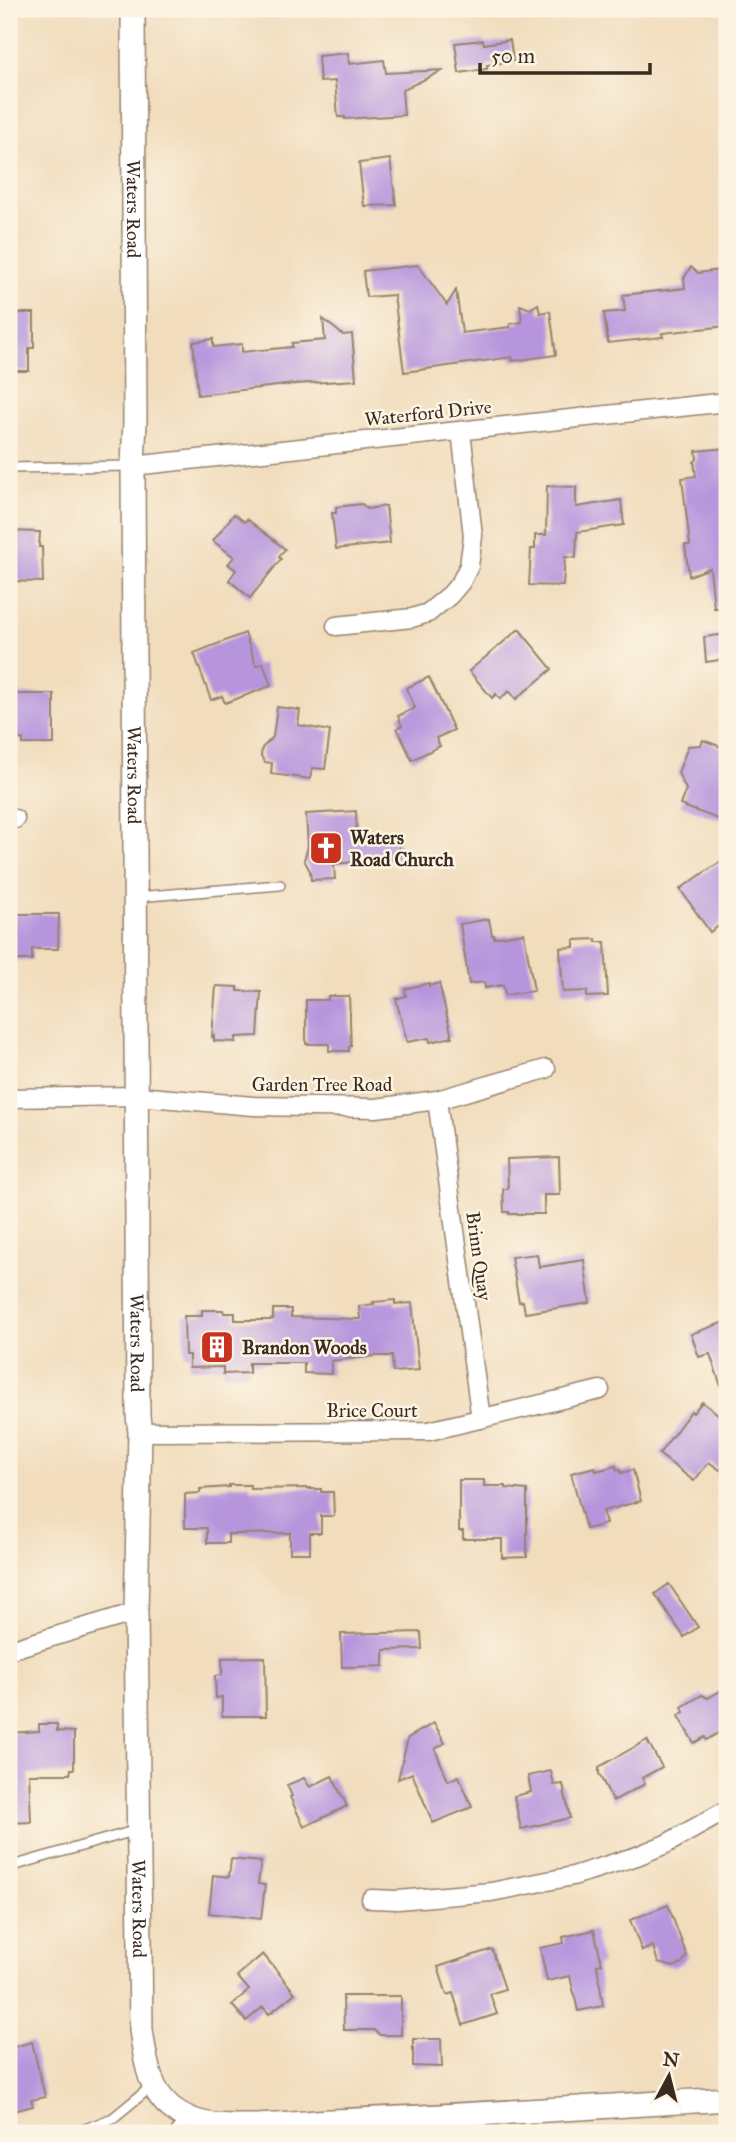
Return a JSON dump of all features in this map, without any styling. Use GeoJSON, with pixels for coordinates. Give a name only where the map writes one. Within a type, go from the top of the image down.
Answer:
{"type":"FeatureCollection","features":[{"type":"Feature","properties":{"kind":"street","name":"Waters Road"},"geometry":{"type":"LineString","coordinates":[[133,9],[135,897],[140,1432],[136,1612],[141,2030],[148,2072],[161,2098],[172,2109],[181,2125],[193,2120],[232,2126],[419,2125],[727,2099]]}},
{"type":"Feature","properties":{"kind":"street","name":"Waterford Drive"},"geometry":{"type":"LineString","coordinates":[[133,466],[727,402]]}},
{"type":"Feature","properties":{"kind":"street"},"geometry":{"type":"LineString","coordinates":[[336,626],[412,618],[428,613],[461,582],[469,566],[473,536],[461,430]]}},
{"type":"Feature","properties":{"kind":"street","name":"Garden Tree Road"},"geometry":{"type":"LineString","coordinates":[[9,1098],[136,1096],[253,1106],[376,1108],[437,1100],[546,1069]]}},
{"type":"Feature","properties":{"kind":"street","name":"Brinn Quay"},"geometry":{"type":"LineString","coordinates":[[437,1100],[481,1419]]}},
{"type":"Feature","properties":{"kind":"street","name":"Brice Court"},"geometry":{"type":"LineString","coordinates":[[140,1432],[429,1431],[600,1390]]}},
{"type":"Feature","properties":{"kind":"street"},"geometry":{"type":"LineString","coordinates":[[9,1650],[136,1612]]}},
{"type":"Feature","properties":{"kind":"street"},"geometry":{"type":"LineString","coordinates":[[371,1899],[398,1900],[491,1892],[573,1876],[647,1852],[727,1810]]}},
{"type":"Feature","properties":{"kind":"lane"},"geometry":{"type":"LineString","coordinates":[[9,468],[133,466]]}},
{"type":"Feature","properties":{"kind":"lane"},"geometry":{"type":"LineString","coordinates":[[135,897],[280,885]]}},
{"type":"Feature","properties":{"kind":"lane"},"geometry":{"type":"LineString","coordinates":[[9,1867],[139,1830]]}},
{"type":"Feature","properties":{"kind":"lane"},"geometry":{"type":"LineString","coordinates":[[75,2133],[113,2119],[153,2085]]}},
{"type":"Feature","properties":{"kind":"building"},"geometry":{"type":"Polygon","coordinates":[[[483,40],[484,44],[510,40],[513,61],[487,65],[487,69],[459,73],[455,43],[483,40]]]}},
{"type":"Feature","properties":{"kind":"building"},"geometry":{"type":"Polygon","coordinates":[[[348,53],[349,64],[384,60],[386,73],[444,70],[402,90],[404,115],[345,119],[338,117],[335,81],[320,82],[318,56],[348,53]]]}},
{"type":"Feature","properties":{"kind":"building"},"geometry":{"type":"Polygon","coordinates":[[[390,159],[396,205],[364,206],[359,163],[390,159]]]}},
{"type":"Feature","properties":{"kind":"building"},"geometry":{"type":"Polygon","coordinates":[[[418,265],[447,305],[456,290],[462,333],[510,327],[510,324],[522,322],[520,305],[530,309],[538,304],[540,313],[550,311],[556,355],[513,361],[512,357],[404,372],[394,295],[366,297],[363,271],[418,265]]]}},
{"type":"Feature","properties":{"kind":"building"},"geometry":{"type":"Polygon","coordinates":[[[691,267],[698,273],[727,269],[727,326],[662,333],[663,337],[608,343],[604,313],[625,311],[623,295],[685,288],[684,278],[691,267]]]}},
{"type":"Feature","properties":{"kind":"building"},"geometry":{"type":"Polygon","coordinates":[[[9,313],[34,313],[34,348],[29,348],[29,371],[9,371],[9,313]]]}},
{"type":"Feature","properties":{"kind":"building"},"geometry":{"type":"Polygon","coordinates":[[[323,319],[343,335],[352,334],[356,380],[198,395],[193,342],[213,339],[213,347],[242,344],[242,352],[292,347],[292,343],[325,340],[323,319]]]}},
{"type":"Feature","properties":{"kind":"building"},"geometry":{"type":"Polygon","coordinates":[[[727,448],[727,608],[714,608],[710,568],[689,576],[685,545],[690,545],[682,478],[696,476],[696,451],[727,448]]]}},
{"type":"Feature","properties":{"kind":"building"},"geometry":{"type":"Polygon","coordinates":[[[547,486],[576,487],[576,507],[621,500],[624,525],[577,532],[576,558],[565,557],[563,586],[529,585],[531,549],[535,549],[535,535],[546,535],[547,486]]]}},
{"type":"Feature","properties":{"kind":"building"},"geometry":{"type":"Polygon","coordinates":[[[362,504],[367,509],[386,506],[390,543],[336,549],[332,513],[336,513],[336,507],[362,504]]]}},
{"type":"Feature","properties":{"kind":"building"},"geometry":{"type":"Polygon","coordinates":[[[234,514],[245,522],[247,519],[285,549],[279,557],[281,559],[250,598],[229,580],[236,570],[228,564],[234,557],[213,541],[234,514]]]}},
{"type":"Feature","properties":{"kind":"building"},"geometry":{"type":"Polygon","coordinates":[[[9,531],[40,532],[43,582],[9,581],[9,531]]]}},
{"type":"Feature","properties":{"kind":"building"},"geometry":{"type":"Polygon","coordinates":[[[519,629],[552,669],[516,699],[509,691],[500,699],[496,694],[492,698],[469,671],[519,629]]]}},
{"type":"Feature","properties":{"kind":"building"},"geometry":{"type":"Polygon","coordinates":[[[245,633],[256,666],[263,663],[271,686],[225,703],[222,696],[211,700],[194,653],[245,633]]]}},
{"type":"Feature","properties":{"kind":"building"},"geometry":{"type":"Polygon","coordinates":[[[727,634],[727,659],[706,662],[704,637],[727,634]]]}},
{"type":"Feature","properties":{"kind":"building"},"geometry":{"type":"Polygon","coordinates":[[[429,677],[454,730],[436,738],[440,746],[412,760],[397,728],[402,726],[398,716],[415,708],[406,688],[429,677]]]}},
{"type":"Feature","properties":{"kind":"building"},"geometry":{"type":"Polygon","coordinates":[[[9,694],[54,694],[54,744],[23,744],[23,739],[9,740],[9,694]]]}},
{"type":"Feature","properties":{"kind":"building"},"geometry":{"type":"Polygon","coordinates":[[[277,707],[300,710],[298,725],[330,731],[325,769],[312,768],[310,779],[271,774],[272,763],[265,762],[261,756],[262,748],[273,737],[277,707]]]}},
{"type":"Feature","properties":{"kind":"building"},"geometry":{"type":"Polygon","coordinates":[[[703,740],[727,749],[727,803],[721,820],[680,805],[686,789],[678,773],[688,746],[701,745],[703,740]]]}},
{"type":"Feature","properties":{"kind":"building"},"geometry":{"type":"Polygon","coordinates":[[[356,811],[357,838],[398,835],[400,858],[334,864],[335,879],[311,880],[304,860],[308,847],[306,814],[356,811]]]}},
{"type":"Feature","properties":{"kind":"building"},"geometry":{"type":"Polygon","coordinates":[[[720,862],[727,872],[727,920],[710,932],[680,889],[720,862]]]}},
{"type":"Feature","properties":{"kind":"building"},"geometry":{"type":"Polygon","coordinates":[[[9,914],[59,914],[58,949],[32,949],[32,960],[9,960],[9,914]]]}},
{"type":"Feature","properties":{"kind":"building"},"geometry":{"type":"Polygon","coordinates":[[[489,919],[494,938],[524,933],[534,991],[505,995],[503,985],[485,988],[484,982],[469,984],[460,924],[489,919]]]}},
{"type":"Feature","properties":{"kind":"building"},"geometry":{"type":"Polygon","coordinates":[[[596,939],[596,942],[605,942],[608,996],[587,997],[587,991],[563,992],[560,948],[574,947],[574,940],[596,939]]]}},
{"type":"Feature","properties":{"kind":"building"},"geometry":{"type":"Polygon","coordinates":[[[429,983],[429,986],[439,983],[452,1037],[430,1042],[429,1038],[407,1042],[396,999],[406,996],[405,989],[429,983]]]}},
{"type":"Feature","properties":{"kind":"building"},"geometry":{"type":"Polygon","coordinates":[[[216,986],[261,992],[258,1036],[236,1037],[236,1042],[214,1041],[214,1036],[212,1037],[216,986]]]}},
{"type":"Feature","properties":{"kind":"building"},"geometry":{"type":"Polygon","coordinates":[[[328,996],[349,996],[349,1051],[329,1051],[329,1044],[306,1044],[306,1000],[328,1000],[328,996]]]}},
{"type":"Feature","properties":{"kind":"building"},"geometry":{"type":"Polygon","coordinates":[[[559,1157],[560,1195],[544,1195],[544,1214],[504,1212],[503,1189],[508,1189],[507,1159],[559,1157]]]}},
{"type":"Feature","properties":{"kind":"building"},"geometry":{"type":"Polygon","coordinates":[[[537,1254],[539,1267],[584,1260],[590,1303],[525,1313],[523,1301],[519,1302],[511,1257],[537,1254]]]}},
{"type":"Feature","properties":{"kind":"building"},"geometry":{"type":"Polygon","coordinates":[[[395,1300],[395,1304],[412,1303],[419,1370],[393,1372],[392,1356],[375,1356],[331,1361],[331,1374],[304,1373],[304,1363],[249,1363],[249,1373],[223,1374],[223,1367],[189,1368],[189,1355],[185,1355],[184,1316],[202,1316],[202,1310],[235,1313],[235,1320],[270,1320],[273,1319],[273,1309],[291,1309],[291,1317],[360,1319],[359,1306],[395,1300]]]}},
{"type":"Feature","properties":{"kind":"building"},"geometry":{"type":"Polygon","coordinates":[[[727,1321],[727,1394],[724,1395],[710,1354],[699,1357],[691,1334],[727,1321]]]}},
{"type":"Feature","properties":{"kind":"building"},"geometry":{"type":"Polygon","coordinates":[[[702,1402],[727,1421],[727,1461],[720,1470],[709,1462],[694,1481],[659,1454],[691,1411],[693,1413],[702,1402]]]}},
{"type":"Feature","properties":{"kind":"building"},"geometry":{"type":"Polygon","coordinates":[[[616,1466],[621,1473],[633,1470],[641,1501],[603,1511],[606,1524],[586,1529],[571,1473],[595,1467],[596,1471],[616,1466]]]}},
{"type":"Feature","properties":{"kind":"building"},"geometry":{"type":"Polygon","coordinates":[[[459,1480],[484,1480],[484,1486],[527,1490],[527,1557],[502,1558],[502,1539],[463,1539],[463,1531],[459,1531],[459,1480]]]}},
{"type":"Feature","properties":{"kind":"building"},"geometry":{"type":"Polygon","coordinates":[[[229,1485],[250,1485],[250,1489],[310,1488],[333,1492],[334,1516],[321,1516],[321,1533],[310,1533],[310,1553],[290,1553],[290,1533],[228,1534],[228,1543],[207,1543],[207,1528],[185,1528],[185,1494],[229,1485]]]}},
{"type":"Feature","properties":{"kind":"building"},"geometry":{"type":"Polygon","coordinates":[[[669,1584],[698,1627],[684,1637],[655,1594],[669,1584]]]}},
{"type":"Feature","properties":{"kind":"building"},"geometry":{"type":"Polygon","coordinates":[[[421,1632],[422,1649],[384,1650],[384,1666],[342,1667],[341,1634],[421,1632]]]}},
{"type":"Feature","properties":{"kind":"building"},"geometry":{"type":"Polygon","coordinates":[[[265,1657],[266,1716],[222,1716],[222,1697],[216,1698],[215,1676],[222,1675],[222,1658],[265,1657]]]}},
{"type":"Feature","properties":{"kind":"building"},"geometry":{"type":"Polygon","coordinates":[[[727,1687],[727,1728],[706,1740],[705,1737],[694,1743],[678,1716],[684,1712],[682,1707],[702,1695],[708,1698],[727,1687]]]}},
{"type":"Feature","properties":{"kind":"building"},"geometry":{"type":"Polygon","coordinates":[[[434,1723],[445,1743],[435,1749],[448,1781],[459,1776],[472,1807],[433,1823],[412,1773],[398,1779],[408,1738],[434,1723]]]}},
{"type":"Feature","properties":{"kind":"building"},"geometry":{"type":"Polygon","coordinates":[[[39,1724],[57,1724],[57,1731],[74,1732],[74,1769],[71,1769],[70,1774],[29,1774],[31,1822],[9,1823],[9,1733],[39,1731],[39,1724]]]}},
{"type":"Feature","properties":{"kind":"building"},"geometry":{"type":"Polygon","coordinates":[[[647,1740],[662,1767],[642,1778],[645,1784],[613,1801],[599,1774],[599,1767],[647,1740]]]}},
{"type":"Feature","properties":{"kind":"building"},"geometry":{"type":"Polygon","coordinates":[[[551,1771],[554,1785],[563,1784],[570,1818],[521,1829],[514,1796],[531,1792],[528,1776],[551,1771]]]}},
{"type":"Feature","properties":{"kind":"building"},"geometry":{"type":"Polygon","coordinates":[[[332,1776],[347,1806],[304,1827],[287,1785],[304,1778],[310,1787],[332,1776]]]}},
{"type":"Feature","properties":{"kind":"building"},"geometry":{"type":"Polygon","coordinates":[[[231,1859],[261,1862],[258,1884],[265,1885],[261,1919],[209,1913],[213,1875],[229,1877],[231,1859]]]}},
{"type":"Feature","properties":{"kind":"building"},"geometry":{"type":"Polygon","coordinates":[[[668,1905],[687,1956],[682,1963],[674,1967],[658,1963],[653,1946],[642,1951],[630,1920],[668,1905]]]}},
{"type":"Feature","properties":{"kind":"building"},"geometry":{"type":"Polygon","coordinates":[[[594,1930],[602,1964],[597,1965],[603,2006],[578,2011],[570,1976],[547,1981],[540,1948],[564,1943],[563,1937],[594,1930]]]}},
{"type":"Feature","properties":{"kind":"building"},"geometry":{"type":"Polygon","coordinates":[[[492,1949],[505,1989],[490,1994],[497,2014],[463,2025],[453,1993],[447,1995],[438,1967],[492,1949]]]}},
{"type":"Feature","properties":{"kind":"building"},"geometry":{"type":"Polygon","coordinates":[[[263,1954],[295,1993],[269,2014],[263,2007],[246,2021],[232,2005],[249,1990],[237,1976],[263,1954]]]}},
{"type":"Feature","properties":{"kind":"building"},"geometry":{"type":"Polygon","coordinates":[[[343,1996],[401,1996],[401,2035],[380,2035],[374,2030],[344,2030],[343,1996]]]}},
{"type":"Feature","properties":{"kind":"building"},"geometry":{"type":"Polygon","coordinates":[[[413,2039],[441,2039],[442,2067],[413,2066],[413,2039]]]}},
{"type":"Feature","properties":{"kind":"building"},"geometry":{"type":"Polygon","coordinates":[[[32,2042],[45,2097],[31,2100],[33,2106],[9,2112],[9,2048],[32,2042]]]}},
{"type":"Feature","properties":{"kind":"place","name":"Waters Road Church"},"geometry":{"type":"Point","coordinates":[326,848]}},
{"type":"Feature","properties":{"kind":"place","name":"Brandon Woods"},"geometry":{"type":"Point","coordinates":[217,1347]}}]}
